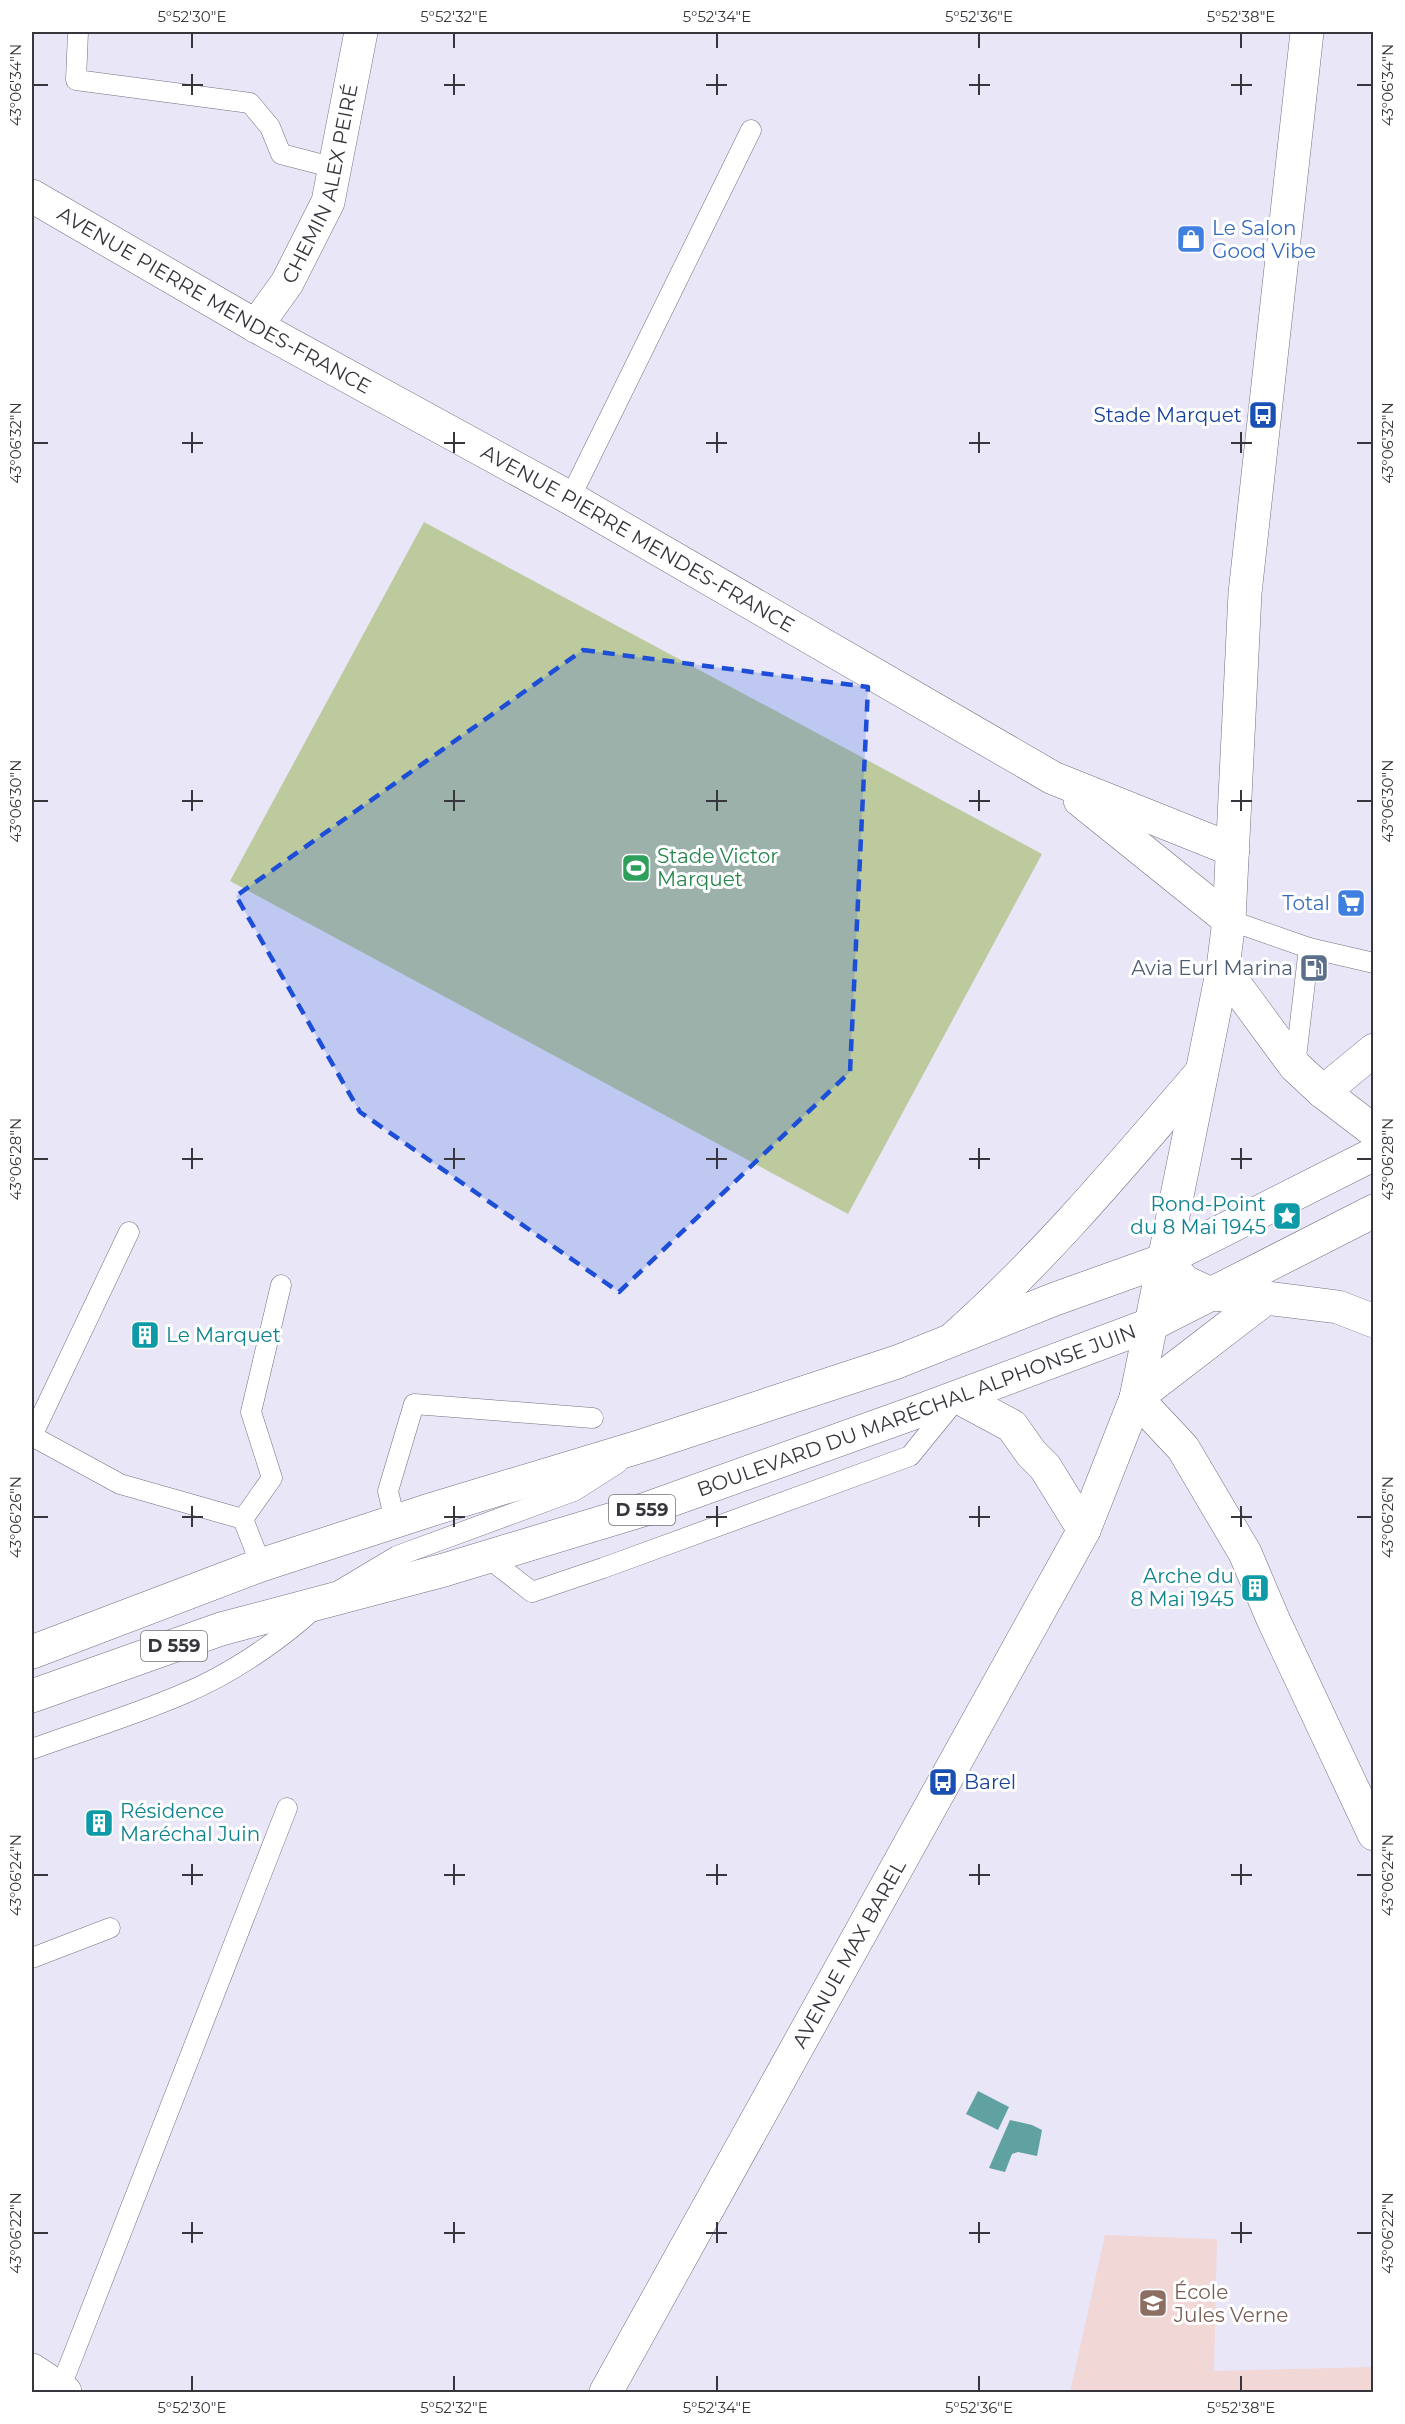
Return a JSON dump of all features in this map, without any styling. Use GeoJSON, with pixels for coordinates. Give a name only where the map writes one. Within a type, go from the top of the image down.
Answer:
{"type":"FeatureCollection","features":[{"type":"Feature","properties":{"kind":"street","name":"CHEMIN ALEX PEIRÉ"},"geometry":{"type":"LineString","coordinates":[[256,326],[286,283],[328,202],[361,32]]}},
{"type":"Feature","properties":{"kind":"street","name":"AVENUE MAX BAREL"},"geometry":{"type":"LineString","coordinates":[[610,2388],[1084,1530],[1136,1398],[1223,968],[1229,920],[1245,593],[1307,32]]}},
{"type":"Feature","properties":{"kind":"street","name":"AVENUE PIERRE MENDES-FRANCE"},"geometry":{"type":"LineString","coordinates":[[32,196],[256,326],[570,498],[1053,778]]}},
{"type":"Feature","properties":{"kind":"street"},"geometry":{"type":"LineString","coordinates":[[1053,778],[1233,850]]}},
{"type":"Feature","properties":{"kind":"street"},"geometry":{"type":"LineString","coordinates":[[1053,778],[1229,920]]}},
{"type":"Feature","properties":{"kind":"street"},"geometry":{"type":"LineString","coordinates":[[1223,968],[1295,1066],[1323,1092],[1374,1131]]}},
{"type":"Feature","properties":{"kind":"street"},"geometry":{"type":"LineString","coordinates":[[1323,1092],[1374,1050]]}},
{"type":"Feature","properties":{"kind":"street"},"geometry":{"type":"LineString","coordinates":[[951,1341],[1002,1295],[1072,1222],[1201,1073]]}},
{"type":"Feature","properties":{"kind":"street","name":"D 559"},"geometry":{"type":"LineString","coordinates":[[32,1652],[261,1565],[395,1521],[645,1445],[897,1362],[1055,1299],[1164,1260],[1374,1154]]}},
{"type":"Feature","properties":{"kind":"street","name":"D 559"},"geometry":{"type":"LineString","coordinates":[[1211,1294],[1374,1211]]}},
{"type":"Feature","properties":{"kind":"street"},"geometry":{"type":"LineString","coordinates":[[1164,1260],[1185,1282],[1211,1294],[1338,1307],[1374,1321]]}},
{"type":"Feature","properties":{"kind":"street","name":"BOULEVARD DU MARÉCHAL ALPHONSE JUIN"},"geometry":{"type":"LineString","coordinates":[[32,1696],[221,1629],[487,1557],[646,1509],[958,1397],[1152,1324],[1211,1294]]}},
{"type":"Feature","properties":{"kind":"street"},"geometry":{"type":"LineString","coordinates":[[1266,1298],[1136,1398],[1183,1448],[1245,1553],[1273,1619],[1374,1834]]}},
{"type":"Feature","properties":{"kind":"street"},"geometry":{"type":"LineString","coordinates":[[958,1397],[1012,1426],[1031,1453],[1045,1467],[1084,1530]]}},
{"type":"Feature","properties":{"kind":"street"},"geometry":{"type":"LineString","coordinates":[[32,2370],[63,2391]]}},
{"type":"Feature","properties":{"kind":"lane"},"geometry":{"type":"LineString","coordinates":[[78,32],[76,80],[250,103],[270,127],[281,154],[335,168]]}},
{"type":"Feature","properties":{"kind":"lane"},"geometry":{"type":"LineString","coordinates":[[570,498],[751,130]]}},
{"type":"Feature","properties":{"kind":"lane"},"geometry":{"type":"LineString","coordinates":[[1229,920],[1309,948],[1374,963]]}},
{"type":"Feature","properties":{"kind":"lane"},"geometry":{"type":"LineString","coordinates":[[1295,1066],[1309,948]]}},
{"type":"Feature","properties":{"kind":"lane"},"geometry":{"type":"LineString","coordinates":[[129,1232],[32,1436],[120,1484],[243,1519]]}},
{"type":"Feature","properties":{"kind":"lane"},"geometry":{"type":"LineString","coordinates":[[243,1519],[272,1478],[251,1412],[281,1286]]}},
{"type":"Feature","properties":{"kind":"lane"},"geometry":{"type":"LineString","coordinates":[[487,1557],[532,1592],[603,1568],[910,1456],[958,1397]]}},
{"type":"Feature","properties":{"kind":"lane"},"geometry":{"type":"LineString","coordinates":[[395,1521],[388,1491],[414,1404],[593,1418]]}},
{"type":"Feature","properties":{"kind":"lane"},"geometry":{"type":"LineString","coordinates":[[32,1749],[185,1693],[247,1659],[287,1633],[320,1603],[362,1575],[398,1556],[574,1491],[645,1445]]}},
{"type":"Feature","properties":{"kind":"lane"},"geometry":{"type":"LineString","coordinates":[[243,1519],[261,1565]]}},
{"type":"Feature","properties":{"kind":"lane"},"geometry":{"type":"LineString","coordinates":[[63,2391],[286,1808]]}},
{"type":"Feature","properties":{"kind":"lane"},"geometry":{"type":"LineString","coordinates":[[32,1958],[110,1928]]}},
{"type":"Feature","properties":{"kind":"highlighted area"},"geometry":{"type":"Polygon","coordinates":[[[583,650],[868,687],[850,1072],[619,1292],[360,1112],[236,896],[583,650]]]}},
{"type":"Feature","properties":{"kind":"shaded area","name":"Stade Victor Marquet"},"geometry":{"type":"Polygon","coordinates":[[[424,522],[1042,854],[848,1214],[230,881],[424,522]]]}},
{"type":"Feature","properties":{"kind":"shaded area"},"geometry":{"type":"Polygon","coordinates":[[[978,2091],[1009,2107],[998,2130],[966,2114],[978,2091]]]}},
{"type":"Feature","properties":{"kind":"shaded area"},"geometry":{"type":"Polygon","coordinates":[[[1010,2120],[1042,2130],[1037,2156],[1018,2152],[1012,2154],[1005,2172],[989,2168],[1010,2120]]]}},
{"type":"Feature","properties":{"kind":"shaded area","name":"École Jules Verne"},"geometry":{"type":"Polygon","coordinates":[[[1105,2235],[1217,2239],[1214,2371],[1373,2367],[1373,2392],[1070,2392],[1105,2235]]]}},
{"type":"Feature","properties":{"kind":"place","name":"Le Salon Good Vibe"},"geometry":{"type":"Point","coordinates":[1191,239]}},
{"type":"Feature","properties":{"kind":"place","name":"Stade Marquet"},"geometry":{"type":"Point","coordinates":[1263,415]}},
{"type":"Feature","properties":{"kind":"place","name":"Stade Victor Marquet"},"geometry":{"type":"Point","coordinates":[636,868]}},
{"type":"Feature","properties":{"kind":"place","name":"Total"},"geometry":{"type":"Point","coordinates":[1351,903]}},
{"type":"Feature","properties":{"kind":"place","name":"Avia Eurl Marina"},"geometry":{"type":"Point","coordinates":[1314,968]}},
{"type":"Feature","properties":{"kind":"place","name":"Rond-Point du 8 Mai 1945"},"geometry":{"type":"Point","coordinates":[1287,1216]}},
{"type":"Feature","properties":{"kind":"place","name":"Le Marquet"},"geometry":{"type":"Point","coordinates":[145,1335]}},
{"type":"Feature","properties":{"kind":"place","name":"Arche du 8 Mai 1945"},"geometry":{"type":"Point","coordinates":[1255,1588]}},
{"type":"Feature","properties":{"kind":"place","name":"Barel"},"geometry":{"type":"Point","coordinates":[943,1782]}},
{"type":"Feature","properties":{"kind":"place","name":"Résidence Maréchal Juin"},"geometry":{"type":"Point","coordinates":[99,1823]}},
{"type":"Feature","properties":{"kind":"place","name":"École Jules Verne"},"geometry":{"type":"Point","coordinates":[1153,2303]}}]}
